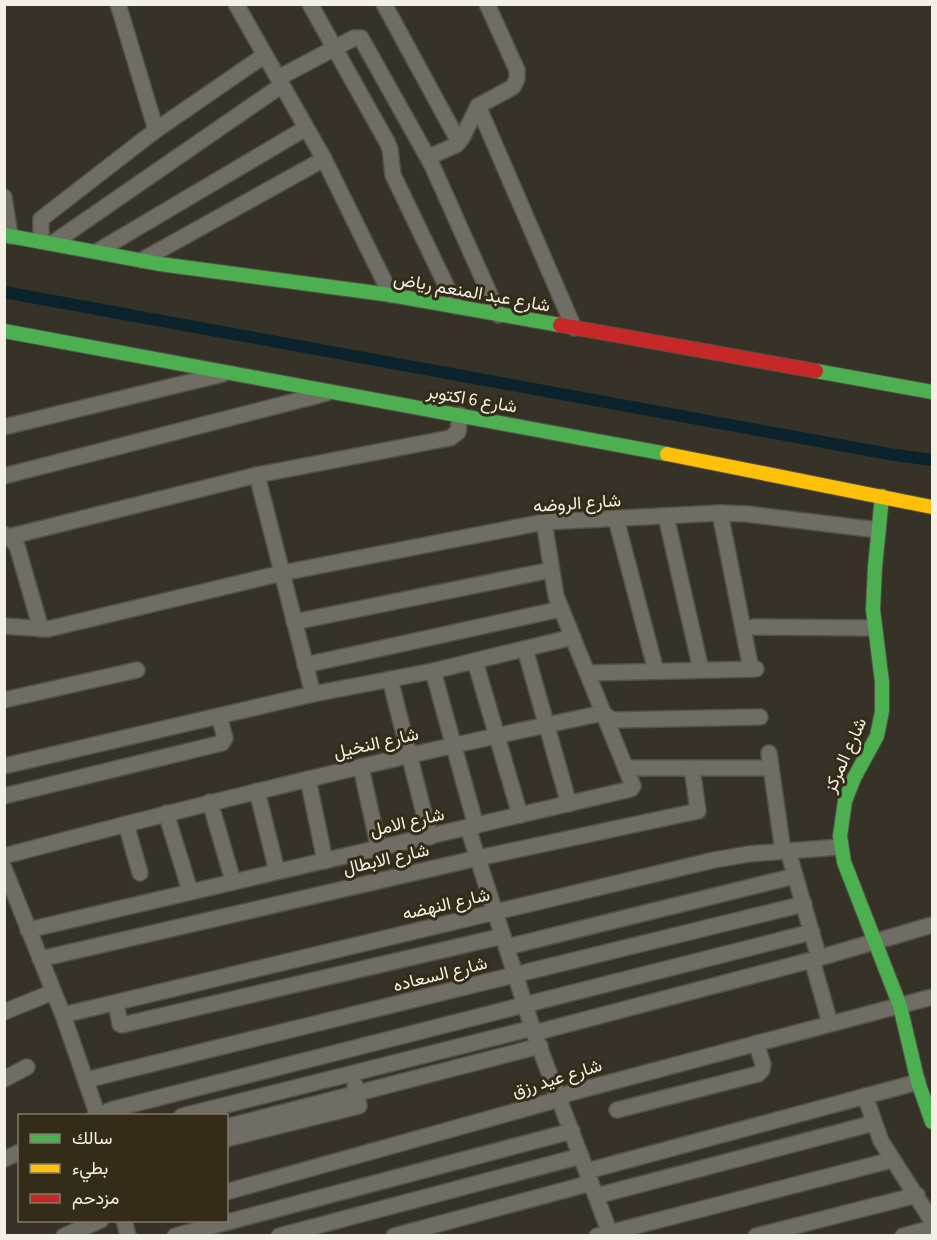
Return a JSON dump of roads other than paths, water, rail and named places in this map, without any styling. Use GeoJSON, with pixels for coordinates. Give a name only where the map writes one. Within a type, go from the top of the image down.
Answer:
{"type":"FeatureCollection","features":[{"type":"Feature","properties":{"kind":"main road","name":"شارع عبد المنعم رياض"},"geometry":{"type":"LineString","coordinates":[[7,235],[142,260],[392,295],[933,392]]}},
{"type":"Feature","properties":{"kind":"main road","name":"شارع 6 اكتوبر"},"geometry":{"type":"LineString","coordinates":[[4,331],[223,374],[460,415],[933,507]]}},
{"type":"Feature","properties":{"kind":"main road","name":"شارع المركز"},"geometry":{"type":"LineString","coordinates":[[882,496],[874,594],[874,628],[883,697],[882,711],[875,740],[851,781],[844,799],[840,815],[840,847],[900,1006],[918,1082],[933,1122]]}},
{"type":"Feature","properties":{"kind":"street"},"geometry":{"type":"LineString","coordinates":[[118,4],[156,130]]}},
{"type":"Feature","properties":{"kind":"street"},"geometry":{"type":"LineString","coordinates":[[236,4],[324,159],[392,295]]}},
{"type":"Feature","properties":{"kind":"street"},"geometry":{"type":"LineString","coordinates":[[310,4],[387,142],[393,175],[456,306]]}},
{"type":"Feature","properties":{"kind":"street"},"geometry":{"type":"LineString","coordinates":[[384,4],[459,142]]}},
{"type":"Feature","properties":{"kind":"street"},"geometry":{"type":"LineString","coordinates":[[429,157],[459,142],[478,106],[513,87],[517,79],[517,70],[487,4]]}},
{"type":"Feature","properties":{"kind":"street"},"geometry":{"type":"LineString","coordinates":[[265,55],[156,130],[41,219],[47,242],[280,81],[335,48],[359,37],[429,157],[499,315]]}},
{"type":"Feature","properties":{"kind":"street"},"geometry":{"type":"LineString","coordinates":[[478,106],[574,328]]}},
{"type":"Feature","properties":{"kind":"street"},"geometry":{"type":"LineString","coordinates":[[98,251],[306,128]]}},
{"type":"Feature","properties":{"kind":"street"},"geometry":{"type":"LineString","coordinates":[[142,260],[324,159]]}},
{"type":"Feature","properties":{"kind":"street"},"geometry":{"type":"LineString","coordinates":[[4,197],[7,235]]}},
{"type":"Feature","properties":{"kind":"street"},"geometry":{"type":"LineString","coordinates":[[4,428],[223,374]]}},
{"type":"Feature","properties":{"kind":"street"},"geometry":{"type":"LineString","coordinates":[[4,476],[330,392]]}},
{"type":"Feature","properties":{"kind":"street"},"geometry":{"type":"LineString","coordinates":[[6,536],[257,475],[453,437],[460,428],[460,415]]}},
{"type":"Feature","properties":{"kind":"street"},"geometry":{"type":"LineString","coordinates":[[257,475],[313,694]]}},
{"type":"Feature","properties":{"kind":"street"},"geometry":{"type":"LineString","coordinates":[[588,672],[753,669],[720,513]]}},
{"type":"Feature","properties":{"kind":"street","name":"شارع الروضه"},"geometry":{"type":"LineString","coordinates":[[4,626],[41,629],[282,573],[544,522],[720,513],[747,514],[878,530]]}},
{"type":"Feature","properties":{"kind":"street"},"geometry":{"type":"LineString","coordinates":[[666,516],[701,670]]}},
{"type":"Feature","properties":{"kind":"street"},"geometry":{"type":"LineString","coordinates":[[616,519],[656,671]]}},
{"type":"Feature","properties":{"kind":"street"},"geometry":{"type":"LineString","coordinates":[[544,522],[551,570],[561,609],[626,769],[692,768],[770,760],[786,851],[812,932],[815,959],[830,1023]]}},
{"type":"Feature","properties":{"kind":"street"},"geometry":{"type":"LineString","coordinates":[[6,536],[17,546],[41,629]]}},
{"type":"Feature","properties":{"kind":"street"},"geometry":{"type":"LineString","coordinates":[[294,622],[551,570]]}},
{"type":"Feature","properties":{"kind":"street"},"geometry":{"type":"LineString","coordinates":[[305,665],[561,609]]}},
{"type":"Feature","properties":{"kind":"street"},"geometry":{"type":"LineString","coordinates":[[754,627],[874,628]]}},
{"type":"Feature","properties":{"kind":"street"},"geometry":{"type":"LineString","coordinates":[[4,766],[313,694],[433,671],[573,637]]}},
{"type":"Feature","properties":{"kind":"street"},"geometry":{"type":"LineString","coordinates":[[525,649],[569,804]]}},
{"type":"Feature","properties":{"kind":"street"},"geometry":{"type":"LineString","coordinates":[[475,661],[520,815]]}},
{"type":"Feature","properties":{"kind":"street"},"geometry":{"type":"LineString","coordinates":[[4,700],[137,670]]}},
{"type":"Feature","properties":{"kind":"street"},"geometry":{"type":"LineString","coordinates":[[433,671],[453,745],[478,858],[535,1036],[592,1183],[606,1234],[892,1160]]}},
{"type":"Feature","properties":{"kind":"street"},"geometry":{"type":"LineString","coordinates":[[390,679],[430,837]]}},
{"type":"Feature","properties":{"kind":"street","name":"شارع النخيل"},"geometry":{"type":"LineString","coordinates":[[4,856],[210,802],[497,735],[603,713],[612,720],[760,717]]}},
{"type":"Feature","properties":{"kind":"street"},"geometry":{"type":"LineString","coordinates":[[4,796],[222,743],[225,738],[219,716]]}},
{"type":"Feature","properties":{"kind":"street"},"geometry":{"type":"LineString","coordinates":[[361,767],[379,849]]}},
{"type":"Feature","properties":{"kind":"street","name":"شارع الابطال"},"geometry":{"type":"LineString","coordinates":[[40,959],[478,858],[698,811],[692,768]]}},
{"type":"Feature","properties":{"kind":"street","name":"شارع الامل"},"geometry":{"type":"LineString","coordinates":[[28,930],[632,789],[633,785],[626,769]]}},
{"type":"Feature","properties":{"kind":"street"},"geometry":{"type":"LineString","coordinates":[[308,779],[325,861]]}},
{"type":"Feature","properties":{"kind":"street"},"geometry":{"type":"LineString","coordinates":[[257,791],[277,871]]}},
{"type":"Feature","properties":{"kind":"street"},"geometry":{"type":"LineString","coordinates":[[210,802],[233,881]]}},
{"type":"Feature","properties":{"kind":"street"},"geometry":{"type":"LineString","coordinates":[[166,813],[190,891]]}},
{"type":"Feature","properties":{"kind":"street"},"geometry":{"type":"LineString","coordinates":[[126,824],[140,873]]}},
{"type":"Feature","properties":{"kind":"street","name":"شارع النهضه"},"geometry":{"type":"LineString","coordinates":[[63,1016],[714,860],[840,847]]}},
{"type":"Feature","properties":{"kind":"street"},"geometry":{"type":"LineString","coordinates":[[4,868],[63,1016],[97,1114]]}},
{"type":"Feature","properties":{"kind":"street"},"geometry":{"type":"LineString","coordinates":[[116,1003],[122,1025],[795,876]]}},
{"type":"Feature","properties":{"kind":"street","name":"شارع السعاده"},"geometry":{"type":"LineString","coordinates":[[86,1080],[804,904]]}},
{"type":"Feature","properties":{"kind":"street"},"geometry":{"type":"LineString","coordinates":[[228,1126],[357,1094],[535,1036],[933,925]]}},
{"type":"Feature","properties":{"kind":"street"},"geometry":{"type":"LineString","coordinates":[[101,1114],[812,932]]}},
{"type":"Feature","properties":{"kind":"street"},"geometry":{"type":"LineString","coordinates":[[4,1012],[53,992]]}},
{"type":"Feature","properties":{"kind":"street","name":"شارع عيد رزق"},"geometry":{"type":"LineString","coordinates":[[228,1191],[549,1102],[570,1093],[933,997]]}},
{"type":"Feature","properties":{"kind":"street"},"geometry":{"type":"LineString","coordinates":[[187,1114],[352,1073],[535,1036]]}},
{"type":"Feature","properties":{"kind":"street"},"geometry":{"type":"LineString","coordinates":[[617,1110],[758,1074],[763,1064],[756,1043]]}},
{"type":"Feature","properties":{"kind":"street"},"geometry":{"type":"LineString","coordinates":[[4,1079],[27,1067]]}},
{"type":"Feature","properties":{"kind":"street"},"geometry":{"type":"LineString","coordinates":[[228,1138],[358,1106],[352,1073]]}},
{"type":"Feature","properties":{"kind":"street"},"geometry":{"type":"LineString","coordinates":[[394,1236],[592,1183],[865,1096],[918,1082]]}},
{"type":"Feature","properties":{"kind":"street"},"geometry":{"type":"LineString","coordinates":[[865,1096],[874,1123],[892,1160],[933,1221]]}},
{"type":"Feature","properties":{"kind":"street"},"geometry":{"type":"LineString","coordinates":[[592,1183],[874,1123]]}},
{"type":"Feature","properties":{"kind":"street"},"geometry":{"type":"LineString","coordinates":[[228,1222],[572,1131]]}},
{"type":"Feature","properties":{"kind":"street"},"geometry":{"type":"LineString","coordinates":[[4,1159],[18,1153]]}},
{"type":"Feature","properties":{"kind":"street"},"geometry":{"type":"LineString","coordinates":[[279,1236],[581,1156]]}},
{"type":"Feature","properties":{"kind":"street"},"geometry":{"type":"LineString","coordinates":[[756,1236],[917,1195]]}},
{"type":"Feature","properties":{"kind":"street"},"geometry":{"type":"LineString","coordinates":[[64,1236],[99,1222]]}},
{"type":"Feature","properties":{"kind":"street"},"geometry":{"type":"LineString","coordinates":[[175,1236],[228,1222]]}},
{"type":"Feature","properties":{"kind":"street"},"geometry":{"type":"LineString","coordinates":[[903,1236],[933,1228]]}},
{"type":"Feature","properties":{"kind":"waterway"},"geometry":{"type":"LineString","coordinates":[[4,292],[932,460]]}}]}
